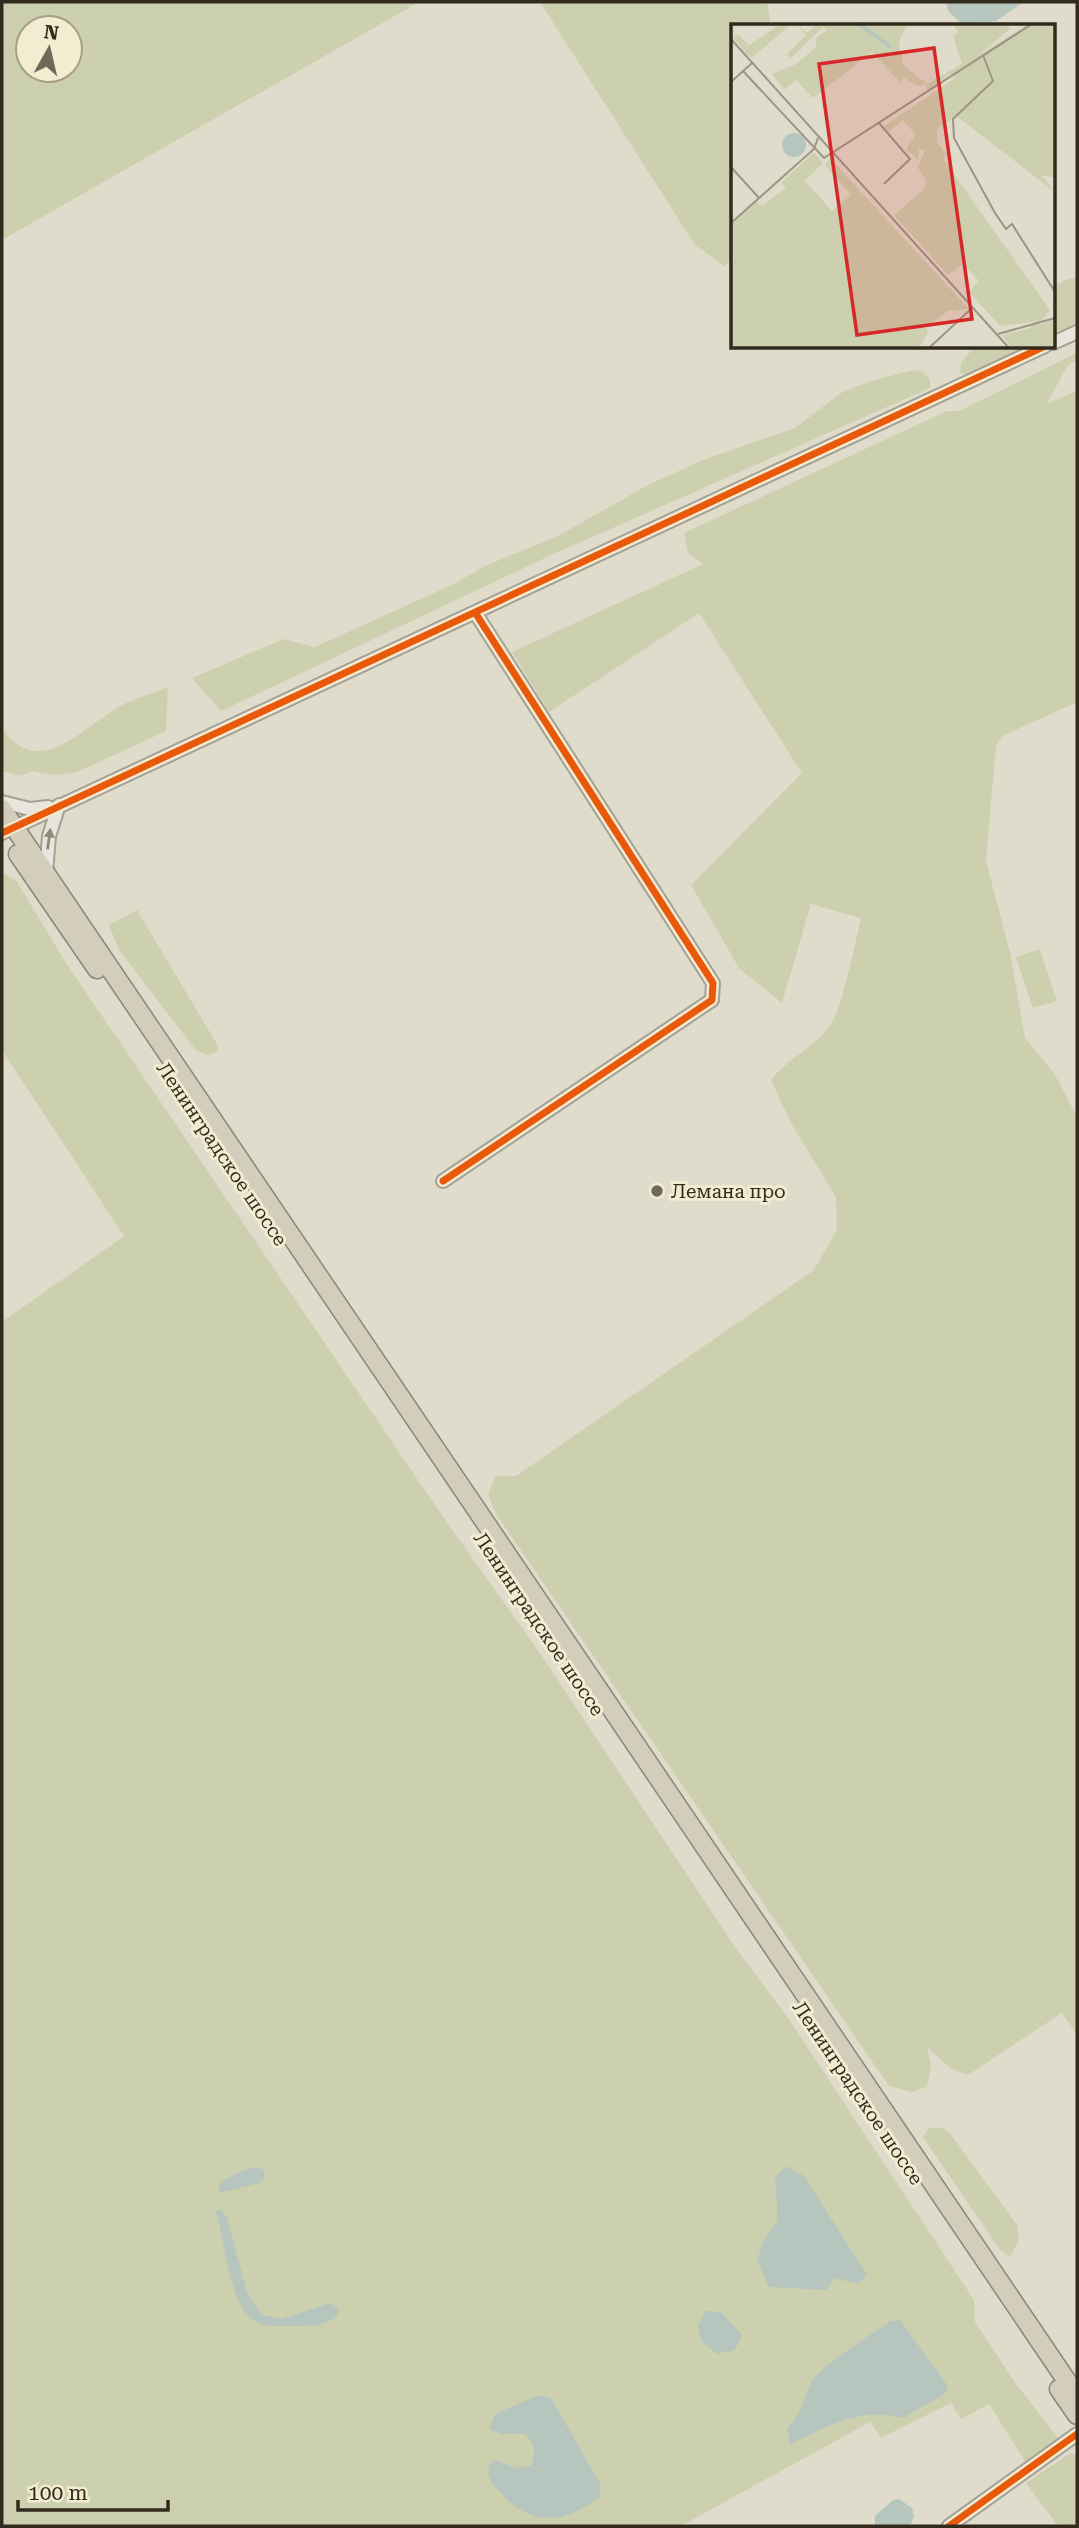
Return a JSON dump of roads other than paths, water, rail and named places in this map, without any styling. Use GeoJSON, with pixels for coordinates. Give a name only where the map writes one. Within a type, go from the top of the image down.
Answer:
{"type":"FeatureCollection","features":[{"type":"Feature","properties":{"kind":"highway"},"geometry":{"type":"LineString","coordinates":[[2,809],[5,831]]}},
{"type":"Feature","properties":{"kind":"highway","name":"Ленинградское шоссе"},"geometry":{"type":"LineString","coordinates":[[5,831],[46,873],[1077,2396]]}},
{"type":"Feature","properties":{"kind":"highway","name":"Ленинградское шоссе"},"geometry":{"type":"LineString","coordinates":[[5,831],[1077,2414]]}},
{"type":"Feature","properties":{"kind":"street"},"geometry":{"type":"LineString","coordinates":[[1054,343],[1077,332]]}},
{"type":"Feature","properties":{"kind":"street"},"geometry":{"type":"LineString","coordinates":[[5,831],[476,614],[1041,348]]}},
{"type":"Feature","properties":{"kind":"street"},"geometry":{"type":"LineString","coordinates":[[443,1181],[712,1000],[713,983],[476,614]]}},
{"type":"Feature","properties":{"kind":"street"},"geometry":{"type":"LineString","coordinates":[[2,802],[30,809],[59,805]]}},
{"type":"Feature","properties":{"kind":"street"},"geometry":{"type":"LineString","coordinates":[[46,873],[49,836],[59,805]]}},
{"type":"Feature","properties":{"kind":"street"},"geometry":{"type":"LineString","coordinates":[[949,2526],[1077,2434]]}},
{"type":"Feature","properties":{"kind":"place","name":"Лемана про"},"geometry":{"type":"Point","coordinates":[657,1191]}}]}
